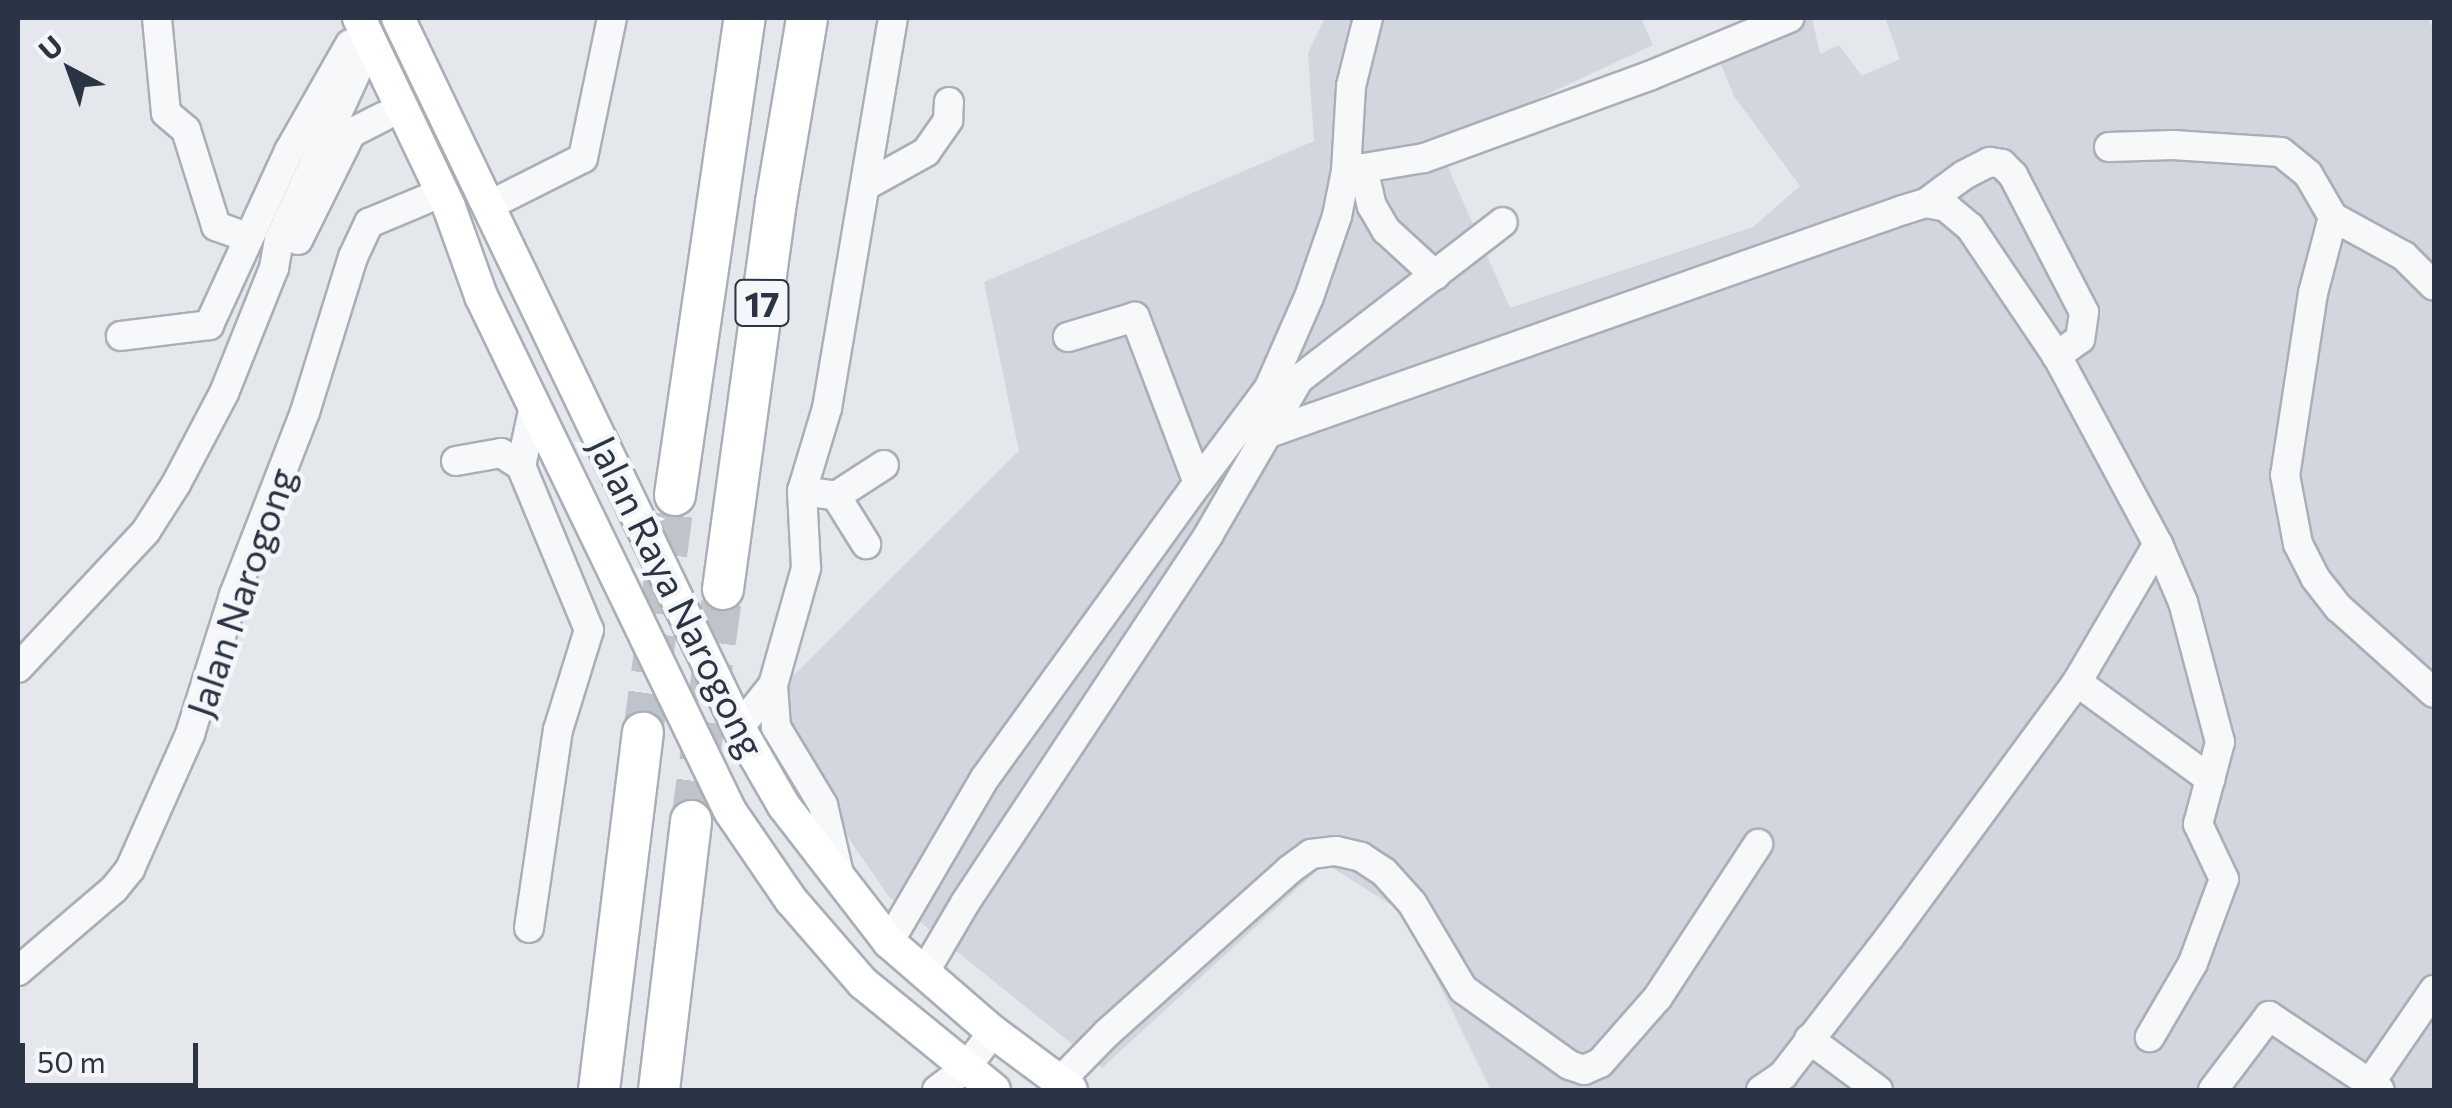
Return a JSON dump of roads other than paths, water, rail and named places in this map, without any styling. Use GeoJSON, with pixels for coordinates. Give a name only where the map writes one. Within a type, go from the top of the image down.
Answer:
{"type":"FeatureCollection","features":[{"type":"Feature","properties":{"kind":"highway","name":"17"},"geometry":{"type":"LineString","coordinates":[[675,494],[745,18]]}},
{"type":"Feature","properties":{"kind":"highway","name":"17"},"geometry":{"type":"LineString","coordinates":[[724,588],[776,202],[806,18]]}},
{"type":"Feature","properties":{"kind":"highway"},"geometry":{"type":"LineString","coordinates":[[599,1090],[643,733]]}},
{"type":"Feature","properties":{"kind":"highway"},"geometry":{"type":"LineString","coordinates":[[659,1090],[692,821]]}},
{"type":"Feature","properties":{"kind":"main road","name":"Jalan Raya Narogong"},"geometry":{"type":"LineString","coordinates":[[398,18],[739,728],[784,806],[889,942],[993,1032],[1065,1086]]}},
{"type":"Feature","properties":{"kind":"main road","name":"Jalan Raya Narogong"},"geometry":{"type":"LineString","coordinates":[[352,36],[448,207],[481,296],[730,812],[791,900],[863,983],[994,1090]]}},
{"type":"Feature","properties":{"kind":"main road"},"geometry":{"type":"LineString","coordinates":[[352,36],[424,200],[481,296]]}},
{"type":"Feature","properties":{"kind":"street"},"geometry":{"type":"LineString","coordinates":[[156,18],[166,113],[186,130],[216,226],[249,238]]}},
{"type":"Feature","properties":{"kind":"street"},"geometry":{"type":"LineString","coordinates":[[488,206],[583,158],[612,18]]}},
{"type":"Feature","properties":{"kind":"street"},"geometry":{"type":"LineString","coordinates":[[841,884],[823,805],[776,727],[773,686],[806,568],[802,491],[827,408],[893,18]]}},
{"type":"Feature","properties":{"kind":"street"},"geometry":{"type":"LineString","coordinates":[[889,942],[985,778],[1268,388],[1309,296],[1354,169],[1351,86],[1368,18]]}},
{"type":"Feature","properties":{"kind":"street"},"geometry":{"type":"LineString","coordinates":[[1354,169],[1424,158],[1649,76],[1789,18]]}},
{"type":"Feature","properties":{"kind":"street"},"geometry":{"type":"LineString","coordinates":[[121,336],[208,325],[289,151],[352,36]]}},
{"type":"Feature","properties":{"kind":"street"},"geometry":{"type":"LineString","coordinates":[[18,668],[146,531],[224,392],[274,268],[279,240],[352,36]]}},
{"type":"Feature","properties":{"kind":"street"},"geometry":{"type":"LineString","coordinates":[[864,186],[926,152],[948,120],[949,102]]}},
{"type":"Feature","properties":{"kind":"street"},"geometry":{"type":"LineString","coordinates":[[274,268],[295,247],[351,133],[384,116]]}},
{"type":"Feature","properties":{"kind":"street"},"geometry":{"type":"LineString","coordinates":[[2109,147],[2281,152],[2308,174],[2333,217],[2404,256],[2434,286]]}},
{"type":"Feature","properties":{"kind":"street"},"geometry":{"type":"LineString","coordinates":[[1269,433],[1926,204],[1964,174],[1990,162],[2002,164],[2014,175],[2084,312],[2080,339],[2056,356]]}},
{"type":"Feature","properties":{"kind":"street"},"geometry":{"type":"LineString","coordinates":[[1354,169],[1386,230],[1434,274]]}},
{"type":"Feature","properties":{"kind":"street","name":"Jalan Narogong"},"geometry":{"type":"LineString","coordinates":[[18,972],[114,889],[130,869],[190,734],[234,594],[305,412],[353,257],[369,222],[424,200]]}},
{"type":"Feature","properties":{"kind":"street"},"geometry":{"type":"LineString","coordinates":[[1926,204],[1946,207],[1970,227],[2056,356],[2158,544],[2183,602],[2220,742],[2198,824],[2224,879],[2193,963],[2150,1037]]}},
{"type":"Feature","properties":{"kind":"street"},"geometry":{"type":"LineString","coordinates":[[2333,217],[2313,292],[2285,475],[2298,544],[2316,580],[2339,608],[2434,693]]}},
{"type":"Feature","properties":{"kind":"street"},"geometry":{"type":"LineString","coordinates":[[924,973],[1209,534],[1299,379],[1503,222]]}},
{"type":"Feature","properties":{"kind":"street"},"geometry":{"type":"LineString","coordinates":[[1068,337],[1135,317],[1198,483]]}},
{"type":"Feature","properties":{"kind":"street"},"geometry":{"type":"LineString","coordinates":[[521,466],[534,406]]}},
{"type":"Feature","properties":{"kind":"street"},"geometry":{"type":"LineString","coordinates":[[456,461],[501,452],[521,466],[590,630],[558,730],[529,928]]}},
{"type":"Feature","properties":{"kind":"street"},"geometry":{"type":"LineString","coordinates":[[802,491],[836,496],[884,465]]}},
{"type":"Feature","properties":{"kind":"street"},"geometry":{"type":"LineString","coordinates":[[836,496],[866,544]]}},
{"type":"Feature","properties":{"kind":"street"},"geometry":{"type":"LineString","coordinates":[[1761,1090],[1783,1075],[1889,938],[2076,682],[2158,544]]}},
{"type":"Feature","properties":{"kind":"street"},"geometry":{"type":"LineString","coordinates":[[2076,682],[2210,780]]}},
{"type":"Feature","properties":{"kind":"street"},"geometry":{"type":"LineString","coordinates":[[739,728],[773,686]]}},
{"type":"Feature","properties":{"kind":"street"},"geometry":{"type":"LineString","coordinates":[[1065,1086],[1106,1033],[1289,870],[1312,854],[1336,852],[1362,856],[1384,872],[1412,903],[1464,989],[1569,1065],[1584,1070],[1600,1062],[1658,997],[1758,844]]}},
{"type":"Feature","properties":{"kind":"street"},"geometry":{"type":"LineString","coordinates":[[2213,1090],[2270,1016],[2375,1087],[2434,990]]}},
{"type":"Feature","properties":{"kind":"street"},"geometry":{"type":"LineString","coordinates":[[937,1090],[964,1069],[993,1032]]}},
{"type":"Feature","properties":{"kind":"street"},"geometry":{"type":"LineString","coordinates":[[1809,1039],[1878,1090]]}},
{"type":"Feature","properties":{"kind":"tunnel"},"geometry":{"type":"LineString","coordinates":[[643,733],[675,495]]}},
{"type":"Feature","properties":{"kind":"tunnel"},"geometry":{"type":"LineString","coordinates":[[691,821],[723,589]]}}]}
